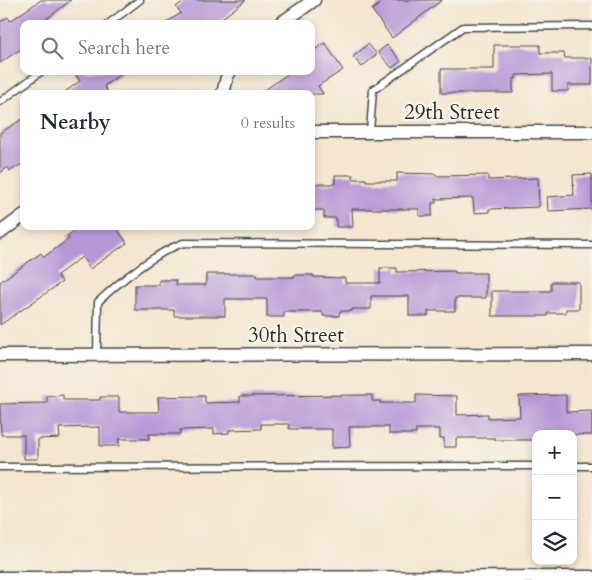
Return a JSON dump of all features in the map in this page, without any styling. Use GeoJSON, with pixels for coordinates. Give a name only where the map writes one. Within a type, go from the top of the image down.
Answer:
{"type":"FeatureCollection","features":[{"type":"Feature","properties":{"kind":"street"},"geometry":{"type":"LineString","coordinates":[[286,20],[314,0]]}},
{"type":"Feature","properties":{"kind":"street"},"geometry":{"type":"LineString","coordinates":[[224,90],[228,75]]}},
{"type":"Feature","properties":{"kind":"street","name":"29th Street"},"geometry":{"type":"LineString","coordinates":[[315,132],[592,132]]}},
{"type":"Feature","properties":{"kind":"street"},"geometry":{"type":"LineString","coordinates":[[0,233],[20,218]]}},
{"type":"Feature","properties":{"kind":"street","name":"30th Street"},"geometry":{"type":"LineString","coordinates":[[0,355],[592,354]]}},
{"type":"Feature","properties":{"kind":"street"},"geometry":{"type":"LineString","coordinates":[[0,578],[592,577]]}},
{"type":"Feature","properties":{"kind":"lane"},"geometry":{"type":"LineString","coordinates":[[113,20],[140,0]]}},
{"type":"Feature","properties":{"kind":"lane"},"geometry":{"type":"LineString","coordinates":[[370,132],[373,90],[463,27],[592,26]]}},
{"type":"Feature","properties":{"kind":"lane"},"geometry":{"type":"LineString","coordinates":[[0,102],[37,75]]}},
{"type":"Feature","properties":{"kind":"lane"},"geometry":{"type":"LineString","coordinates":[[97,355],[98,302],[167,248],[183,242],[592,245]]}},
{"type":"Feature","properties":{"kind":"lane"},"geometry":{"type":"LineString","coordinates":[[0,466],[532,466]]}},
{"type":"Feature","properties":{"kind":"lane"},"geometry":{"type":"LineString","coordinates":[[577,466],[592,466]]}},
{"type":"Feature","properties":{"kind":"building"},"geometry":{"type":"Polygon","coordinates":[[[41,0],[71,0],[45,20],[20,20],[20,50],[0,63],[0,22],[8,17],[10,21],[41,0]]]}},
{"type":"Feature","properties":{"kind":"building"},"geometry":{"type":"Polygon","coordinates":[[[185,0],[246,0],[219,20],[170,20],[181,13],[176,7],[185,0]]]}},
{"type":"Feature","properties":{"kind":"building"},"geometry":{"type":"Polygon","coordinates":[[[385,0],[442,0],[392,38],[372,10],[385,0]]]}},
{"type":"Feature","properties":{"kind":"building"},"geometry":{"type":"Polygon","coordinates":[[[325,43],[343,70],[318,86],[323,94],[315,94],[315,90],[265,90],[286,75],[315,75],[315,49],[325,43]]]}},
{"type":"Feature","properties":{"kind":"building"},"geometry":{"type":"Polygon","coordinates":[[[368,44],[377,54],[362,67],[353,57],[368,44]]]}},
{"type":"Feature","properties":{"kind":"building"},"geometry":{"type":"Polygon","coordinates":[[[387,45],[401,61],[392,68],[378,52],[387,45]]]}},
{"type":"Feature","properties":{"kind":"building"},"geometry":{"type":"Polygon","coordinates":[[[494,45],[540,45],[540,53],[564,53],[565,58],[592,58],[592,85],[568,85],[568,91],[552,91],[552,74],[516,75],[516,79],[513,79],[513,93],[441,93],[441,69],[494,69],[494,45]]]}},
{"type":"Feature","properties":{"kind":"building"},"geometry":{"type":"Polygon","coordinates":[[[76,75],[119,75],[104,86],[106,90],[68,90],[80,81],[76,75]]]}},
{"type":"Feature","properties":{"kind":"building"},"geometry":{"type":"Polygon","coordinates":[[[20,120],[20,165],[10,171],[8,167],[0,173],[0,133],[20,120]]]}},
{"type":"Feature","properties":{"kind":"building"},"geometry":{"type":"Polygon","coordinates":[[[397,173],[436,174],[436,176],[488,175],[488,180],[538,178],[539,207],[489,209],[489,212],[474,213],[473,198],[436,199],[436,203],[432,203],[432,216],[419,216],[419,209],[352,209],[353,227],[336,227],[336,218],[324,218],[324,210],[315,210],[315,184],[335,184],[335,175],[353,175],[353,179],[366,179],[366,181],[397,181],[397,173]]]}},
{"type":"Feature","properties":{"kind":"building"},"geometry":{"type":"Polygon","coordinates":[[[592,174],[592,209],[548,211],[547,197],[574,195],[573,175],[592,174]]]}},
{"type":"Feature","properties":{"kind":"building"},"geometry":{"type":"Polygon","coordinates":[[[75,230],[118,230],[127,243],[90,269],[82,257],[57,275],[62,282],[0,325],[0,282],[41,253],[44,257],[69,239],[67,236],[75,230]]]}},
{"type":"Feature","properties":{"kind":"building"},"geometry":{"type":"Polygon","coordinates":[[[380,268],[397,268],[397,272],[455,271],[455,273],[486,273],[486,298],[455,298],[455,311],[428,311],[428,316],[409,316],[409,296],[371,296],[371,309],[340,311],[339,316],[323,316],[323,312],[284,312],[284,317],[267,317],[267,299],[225,299],[225,316],[174,316],[174,310],[135,310],[135,285],[159,285],[159,280],[176,280],[176,285],[206,285],[206,274],[257,274],[257,277],[313,275],[313,277],[345,278],[345,283],[380,283],[380,268]]]}},
{"type":"Feature","properties":{"kind":"building"},"geometry":{"type":"Polygon","coordinates":[[[551,282],[579,282],[579,309],[566,309],[566,313],[548,313],[548,316],[492,316],[492,291],[551,291],[551,282]]]}},
{"type":"Feature","properties":{"kind":"building"},"geometry":{"type":"Polygon","coordinates":[[[63,395],[63,400],[100,400],[100,397],[119,397],[119,412],[159,412],[158,397],[205,396],[205,403],[240,402],[240,396],[372,395],[372,401],[380,401],[380,403],[416,403],[416,395],[457,396],[457,415],[488,414],[488,418],[520,417],[519,396],[566,395],[566,412],[592,411],[592,435],[577,435],[577,430],[532,430],[532,440],[456,438],[456,447],[444,447],[444,438],[440,439],[440,429],[416,429],[416,434],[389,434],[389,427],[349,427],[350,447],[332,448],[332,429],[289,429],[289,424],[261,424],[261,429],[229,430],[229,433],[214,434],[214,429],[180,430],[180,434],[149,434],[149,439],[119,439],[119,446],[100,446],[100,427],[59,428],[60,438],[38,439],[38,459],[24,459],[24,435],[1,435],[0,404],[47,403],[47,396],[63,395]]]}}]}
